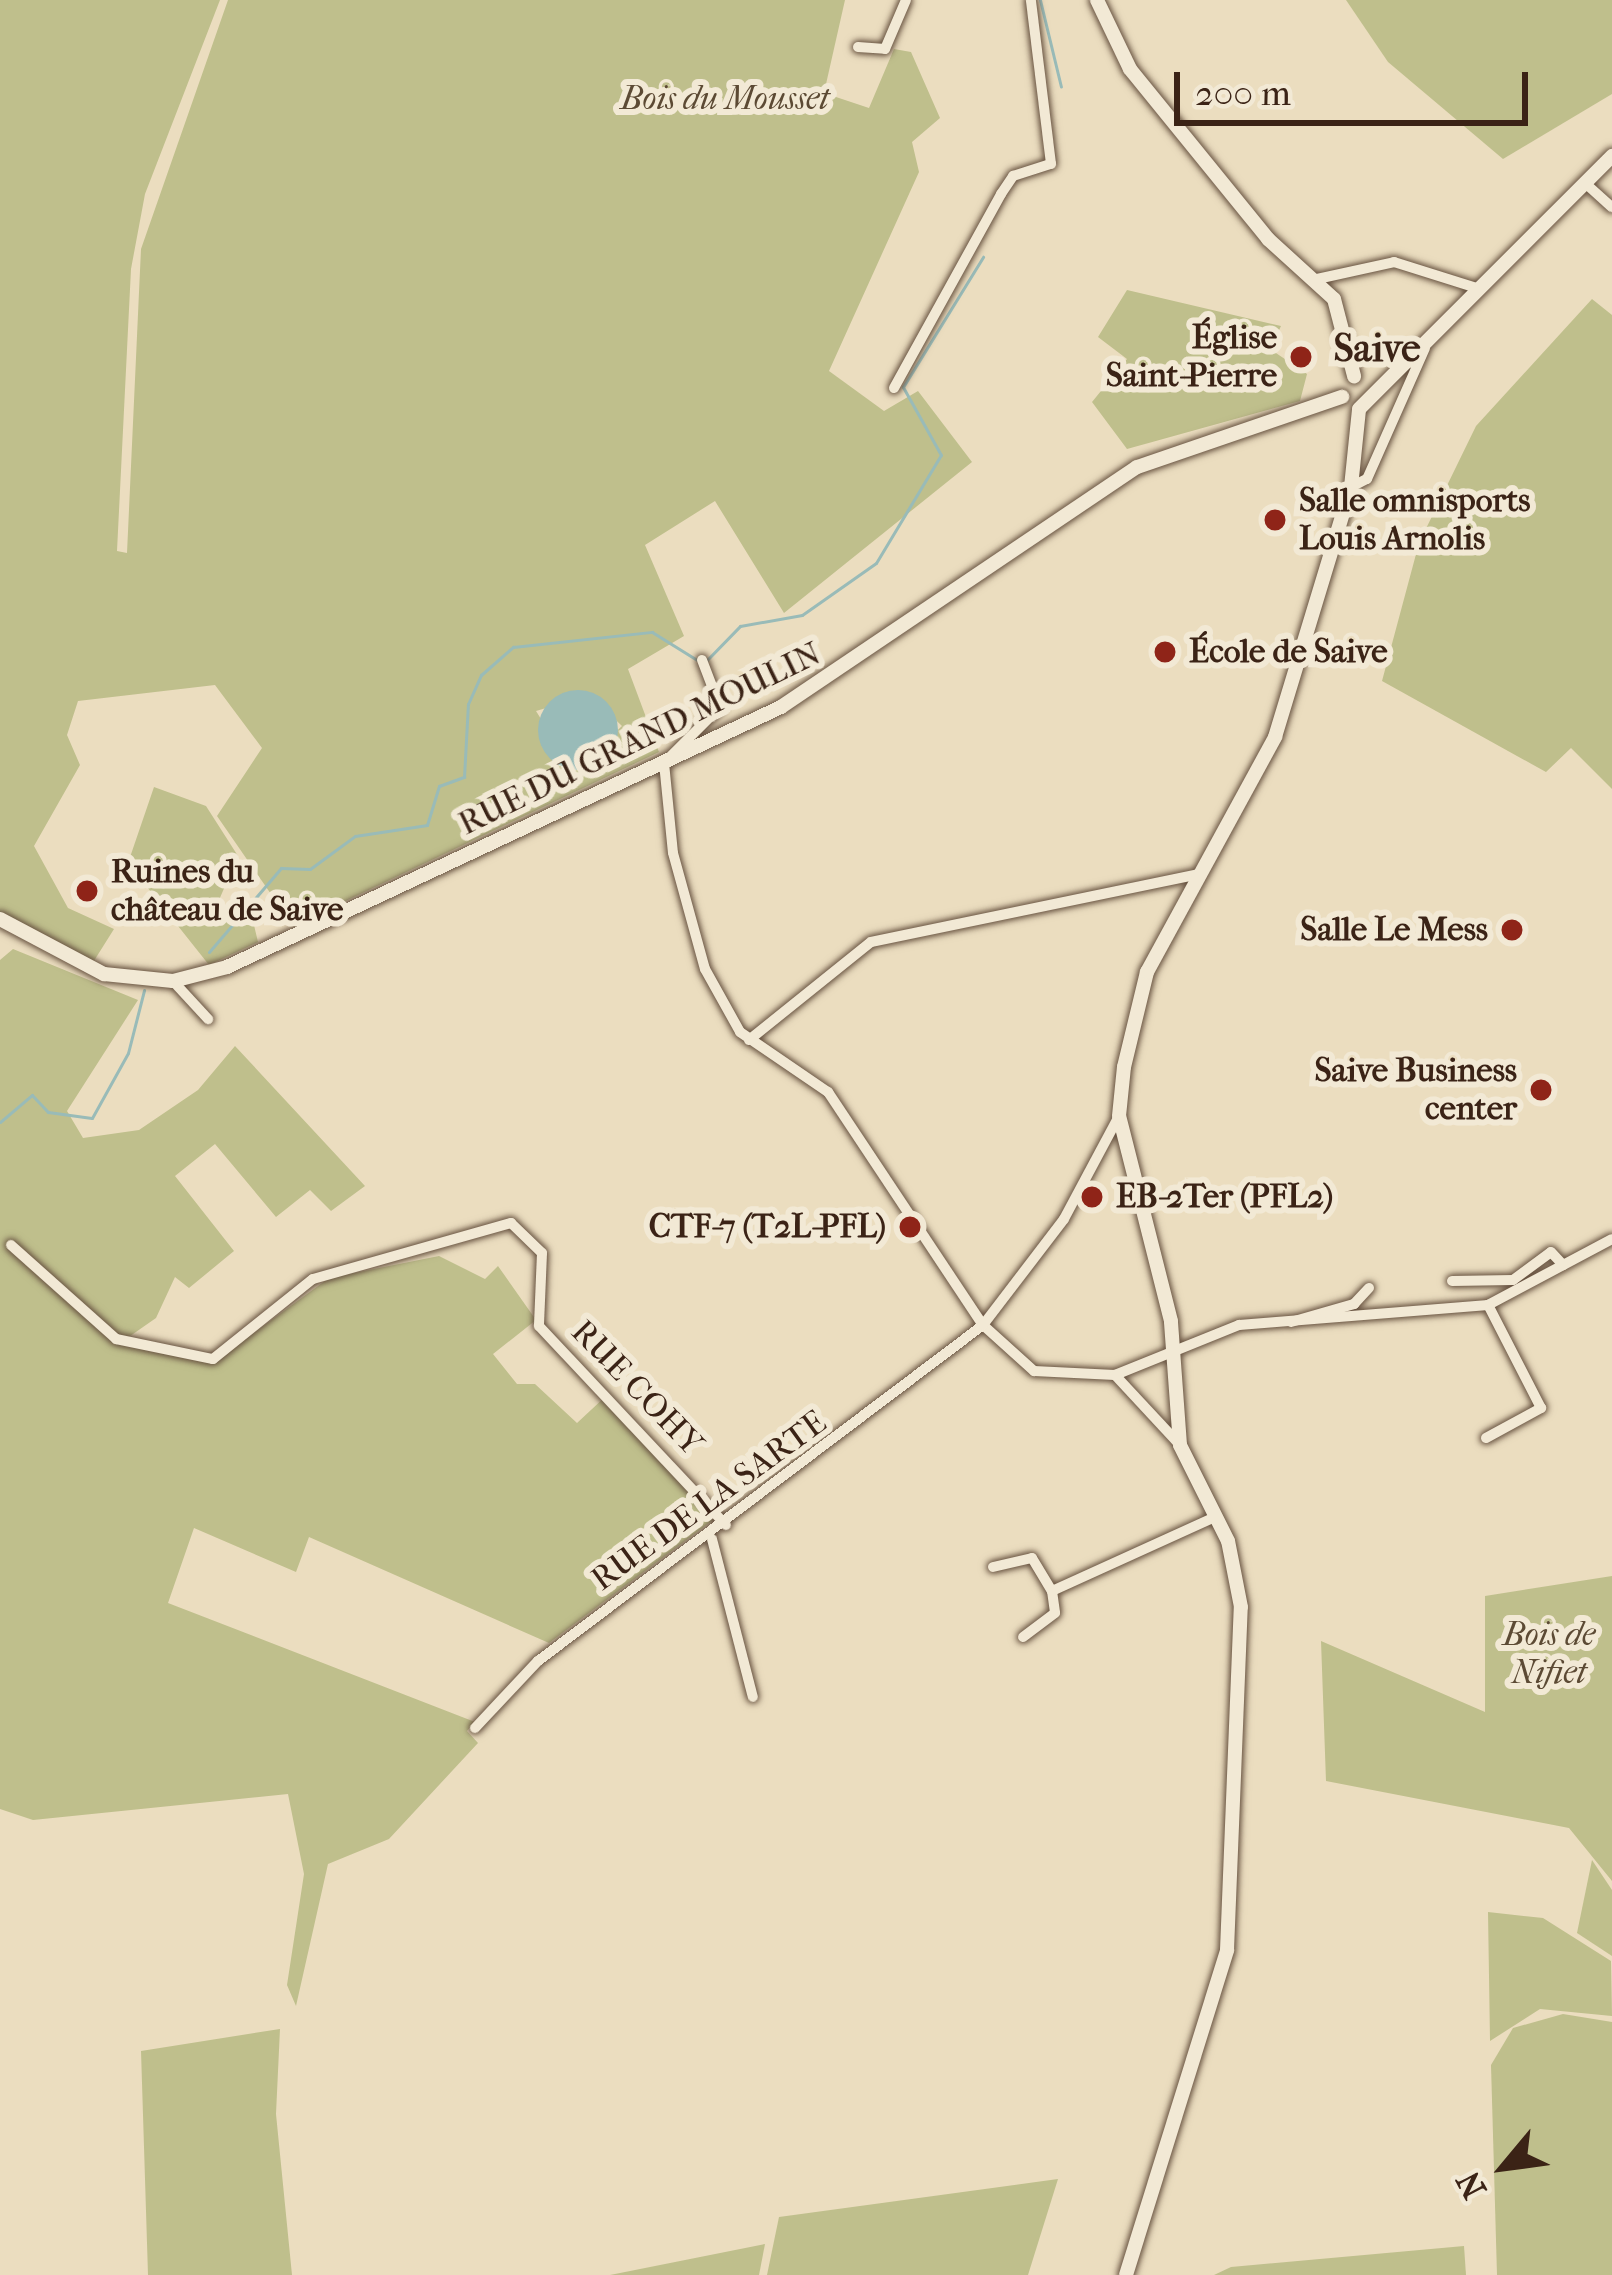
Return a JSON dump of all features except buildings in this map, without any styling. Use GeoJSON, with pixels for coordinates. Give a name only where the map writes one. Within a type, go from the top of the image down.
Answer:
{"type":"FeatureCollection","features":[{"type":"Feature","properties":{"kind":"street"},"geometry":{"type":"LineString","coordinates":[[859,47],[885,49],[906,0]]}},
{"type":"Feature","properties":{"kind":"street"},"geometry":{"type":"LineString","coordinates":[[894,388],[1013,176],[1051,164],[1031,0]]}},
{"type":"Feature","properties":{"kind":"street"},"geometry":{"type":"LineString","coordinates":[[1097,0],[1130,69],[1290,260],[1317,279],[1342,318],[1354,376],[1342,397],[1359,409]]}},
{"type":"Feature","properties":{"kind":"street"},"geometry":{"type":"LineString","coordinates":[[1180,1444],[1174,1345],[1119,1116],[1147,972],[1269,752],[1351,487],[1359,409],[1372,388],[1399,373],[1425,348],[1612,156]]}},
{"type":"Feature","properties":{"kind":"street"},"geometry":{"type":"LineString","coordinates":[[1585,183],[1612,207]]}},
{"type":"Feature","properties":{"kind":"street"},"geometry":{"type":"LineString","coordinates":[[1317,279],[1394,262],[1480,290]]}},
{"type":"Feature","properties":{"kind":"street"},"geometry":{"type":"LineString","coordinates":[[1351,487],[1367,479],[1425,348]]}},
{"type":"Feature","properties":{"kind":"street"},"geometry":{"type":"LineString","coordinates":[[1354,376],[1372,388]]}},
{"type":"Feature","properties":{"kind":"street","name":"RUE DU GRAND MOULIN"},"geometry":{"type":"LineString","coordinates":[[0,919],[104,974],[173,981],[664,764],[825,682],[1137,466],[1342,397]]}},
{"type":"Feature","properties":{"kind":"street"},"geometry":{"type":"LineString","coordinates":[[703,663],[720,707],[664,764],[678,879],[705,969],[748,1040],[828,1092],[983,1324],[1053,1380],[1114,1375],[1174,1345],[1288,1324],[1488,1305],[1612,1239]]}},
{"type":"Feature","properties":{"kind":"street"},"geometry":{"type":"LineString","coordinates":[[748,1040],[871,942],[1198,874]]}},
{"type":"Feature","properties":{"kind":"street"},"geometry":{"type":"LineString","coordinates":[[173,981],[208,1019]]}},
{"type":"Feature","properties":{"kind":"street","name":"RUE DE LA SARTE"},"geometry":{"type":"LineString","coordinates":[[475,1728],[538,1661],[712,1539],[983,1324],[1064,1219],[1119,1116]]}},
{"type":"Feature","properties":{"kind":"street","name":"RUE COHY"},"geometry":{"type":"LineString","coordinates":[[11,1245],[116,1339],[212,1359],[313,1279],[511,1223],[542,1253],[539,1326],[726,1525]]}},
{"type":"Feature","properties":{"kind":"street"},"geometry":{"type":"LineString","coordinates":[[1452,1281],[1513,1280],[1551,1252],[1563,1265]]}},
{"type":"Feature","properties":{"kind":"street"},"geometry":{"type":"LineString","coordinates":[[1288,1324],[1354,1304],[1369,1288]]}},
{"type":"Feature","properties":{"kind":"street"},"geometry":{"type":"LineString","coordinates":[[1486,1438],[1536,1415],[1541,1402],[1488,1305]]}},
{"type":"Feature","properties":{"kind":"street"},"geometry":{"type":"LineString","coordinates":[[1114,1375],[1180,1444],[1240,1583],[1232,1667],[1227,1950],[1126,2275]]}},
{"type":"Feature","properties":{"kind":"street"},"geometry":{"type":"LineString","coordinates":[[1052,1591],[1214,1516]]}},
{"type":"Feature","properties":{"kind":"street"},"geometry":{"type":"LineString","coordinates":[[712,1539],[753,1696]]}},
{"type":"Feature","properties":{"kind":"street"},"geometry":{"type":"LineString","coordinates":[[993,1567],[1032,1558],[1052,1591],[1054,1613],[1023,1637]]}},
{"type":"Feature","properties":{"kind":"green space","name":"Bois du Mousset"},"geometry":{"type":"Polygon","coordinates":[[[0,0],[220,0],[145,194],[131,269],[117,551],[127,553],[141,249],[228,0],[845,0],[824,93],[869,108],[894,49],[911,52],[940,118],[912,142],[919,172],[829,371],[884,411],[918,391],[972,462],[784,613],[715,501],[645,545],[684,636],[628,669],[659,752],[293,926],[217,816],[262,748],[215,685],[78,701],[67,735],[80,765],[34,846],[68,908],[114,929],[92,964],[0,912],[0,0]],[[590,695],[536,711],[574,772],[622,726],[590,695]]]}},
{"type":"Feature","properties":{"kind":"green space"},"geometry":{"type":"Polygon","coordinates":[[[1346,0],[1612,0],[1612,94],[1503,159],[1388,62],[1346,0]]]}},
{"type":"Feature","properties":{"kind":"green space"},"geometry":{"type":"Polygon","coordinates":[[[1127,290],[1281,326],[1270,349],[1307,374],[1300,401],[1127,449],[1092,402],[1127,359],[1098,337],[1127,290]]]}},
{"type":"Feature","properties":{"kind":"green space"},"geometry":{"type":"Polygon","coordinates":[[[1592,299],[1612,315],[1612,789],[1571,748],[1546,772],[1382,681],[1419,543],[1476,426],[1592,299]]]}},
{"type":"Feature","properties":{"kind":"green space"},"geometry":{"type":"Polygon","coordinates":[[[154,787],[206,806],[238,856],[216,907],[248,900],[258,942],[209,965],[128,863],[154,787]]]}},
{"type":"Feature","properties":{"kind":"green space"},"geometry":{"type":"Polygon","coordinates":[[[13,949],[138,1000],[67,1111],[83,1138],[139,1130],[198,1090],[235,1046],[365,1186],[331,1211],[310,1190],[276,1217],[215,1144],[175,1176],[234,1251],[189,1288],[175,1277],[156,1318],[123,1341],[214,1362],[329,1278],[439,1256],[485,1279],[498,1266],[536,1320],[493,1354],[517,1384],[535,1384],[577,1423],[606,1396],[713,1520],[549,1643],[309,1537],[296,1572],[194,1528],[168,1603],[475,1722],[467,1731],[478,1743],[389,1839],[328,1864],[296,2006],[287,1985],[304,1874],[288,1794],[33,1820],[0,1809],[0,960],[13,949]]]}},
{"type":"Feature","properties":{"kind":"green space","name":"Bois de Nifiet"},"geometry":{"type":"Polygon","coordinates":[[[1612,1576],[1612,1881],[1569,1828],[1326,1781],[1321,1641],[1485,1712],[1485,1596],[1612,1576]]]}},
{"type":"Feature","properties":{"kind":"green space"},"geometry":{"type":"Polygon","coordinates":[[[1592,1860],[1612,1890],[1612,1956],[1577,1933],[1592,1860]]]}},
{"type":"Feature","properties":{"kind":"green space"},"geometry":{"type":"Polygon","coordinates":[[[1488,1912],[1543,1918],[1611,1961],[1612,2016],[1540,2009],[1490,2041],[1488,1912]]]}},
{"type":"Feature","properties":{"kind":"green space"},"geometry":{"type":"Polygon","coordinates":[[[1563,2014],[1612,2022],[1612,2275],[1497,2275],[1491,2065],[1513,2028],[1563,2014]]]}},
{"type":"Feature","properties":{"kind":"green space"},"geometry":{"type":"Polygon","coordinates":[[[280,2029],[276,2114],[292,2275],[148,2275],[141,2051],[280,2029]]]}},
{"type":"Feature","properties":{"kind":"green space"},"geometry":{"type":"Polygon","coordinates":[[[1058,2179],[1028,2275],[767,2275],[779,2217],[1058,2179]]]}},
{"type":"Feature","properties":{"kind":"green space"},"geometry":{"type":"Polygon","coordinates":[[[765,2244],[759,2275],[610,2275],[765,2244]]]}},
{"type":"Feature","properties":{"kind":"green space"},"geometry":{"type":"Polygon","coordinates":[[[1464,2246],[1466,2275],[1214,2275],[1231,2267],[1464,2246]]]}},
{"type":"Feature","properties":{"kind":"water"},"geometry":{"type":"Polygon","coordinates":[[[578,690],[606,702],[618,730],[606,758],[578,770],[550,758],[538,730],[550,702],[578,690]]]}},
{"type":"Feature","properties":{"kind":"waterway"},"geometry":{"type":"LineString","coordinates":[[1040,0],[1061,87]]}},
{"type":"Feature","properties":{"kind":"waterway"},"geometry":{"type":"LineString","coordinates":[[706,661],[740,626],[802,615],[876,563],[941,455],[903,387],[983,257]]}},
{"type":"Feature","properties":{"kind":"waterway"},"geometry":{"type":"LineString","coordinates":[[209,952],[281,868],[310,869],[355,836],[427,825],[439,786],[464,777],[468,704],[481,675],[513,647],[652,632],[697,660]]}},
{"type":"Feature","properties":{"kind":"waterway"},"geometry":{"type":"LineString","coordinates":[[0,1122],[32,1095],[48,1112],[92,1118],[128,1053],[144,990]]}},
{"type":"Feature","properties":{"kind":"place","name":"Église Saint-Pierre"},"geometry":{"type":"Point","coordinates":[1301,357]}},
{"type":"Feature","properties":{"kind":"place","name":"Salle omnisports Louis Arnolis"},"geometry":{"type":"Point","coordinates":[1275,520]}},
{"type":"Feature","properties":{"kind":"place","name":"École de Saive"},"geometry":{"type":"Point","coordinates":[1165,652]}},
{"type":"Feature","properties":{"kind":"place","name":"Ruines du château de Saive"},"geometry":{"type":"Point","coordinates":[87,891]}},
{"type":"Feature","properties":{"kind":"place","name":"Salle Le Mess"},"geometry":{"type":"Point","coordinates":[1512,930]}},
{"type":"Feature","properties":{"kind":"place","name":"Saive Business center"},"geometry":{"type":"Point","coordinates":[1541,1090]}},
{"type":"Feature","properties":{"kind":"place","name":"EB-2Ter (PFL2)"},"geometry":{"type":"Point","coordinates":[1092,1197]}},
{"type":"Feature","properties":{"kind":"place","name":"CTF-7 (T2L-PFL)"},"geometry":{"type":"Point","coordinates":[910,1227]}},
{"type":"Feature","properties":{"kind":"district","name":"Saive"},"geometry":{"type":"Point","coordinates":[1377,348]}}]}
